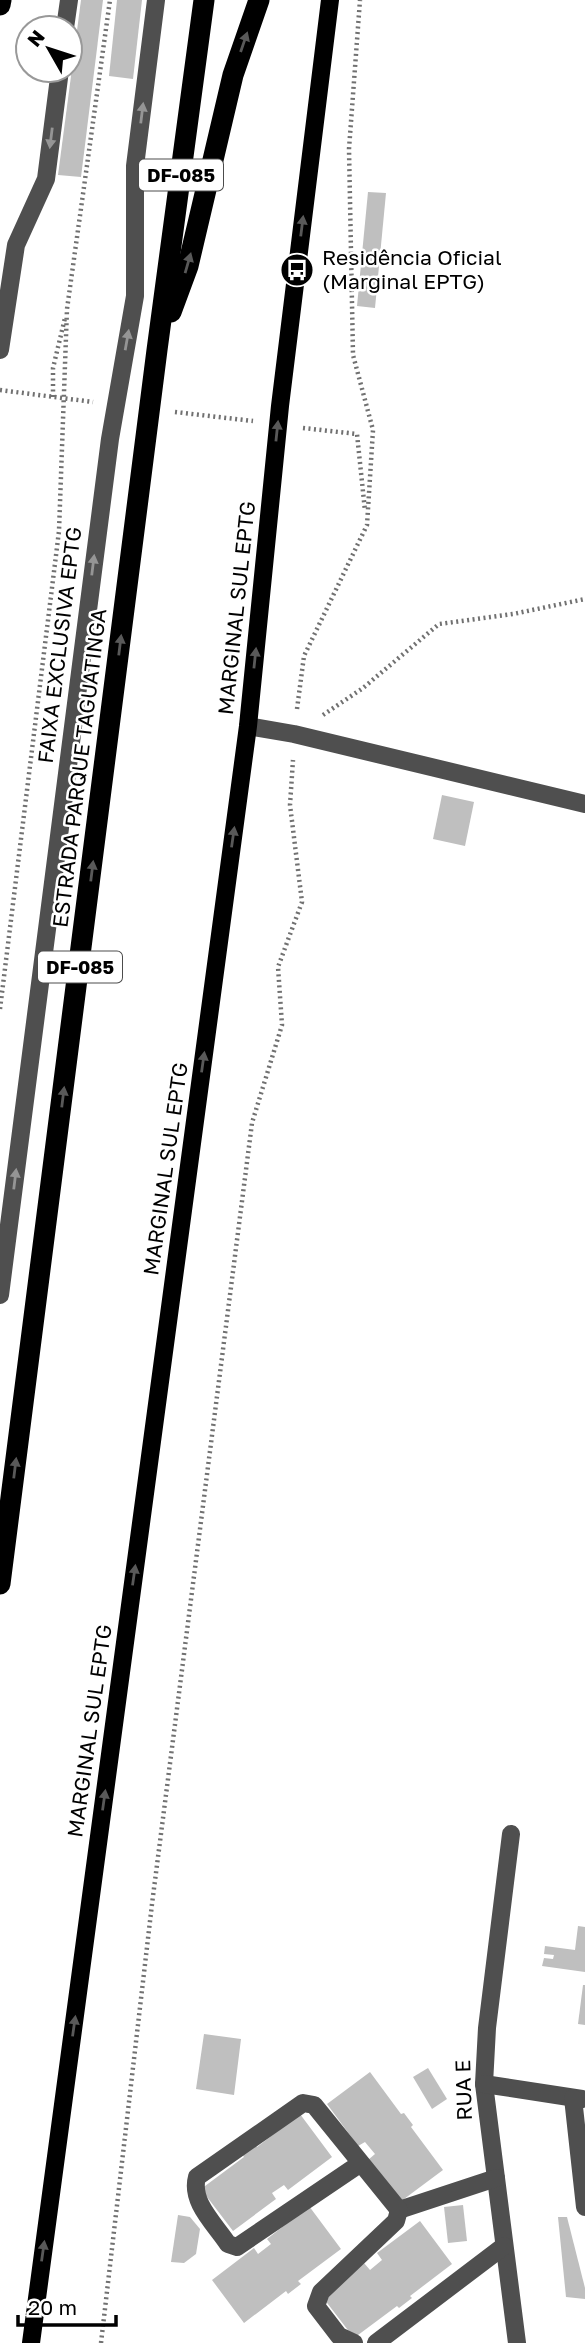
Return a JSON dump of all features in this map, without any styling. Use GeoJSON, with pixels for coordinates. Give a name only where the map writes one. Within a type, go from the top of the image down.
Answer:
{"type":"FeatureCollection","features":[{"type":"Feature","properties":{"kind":"highway","name":"ESTRADA PARQUE TAGUATINGA"},"geometry":{"type":"LineString","coordinates":[[0,1584],[204,0]]}},
{"type":"Feature","properties":{"kind":"highway"},"geometry":{"type":"LineString","coordinates":[[157,350],[188,266],[233,75],[259,0]]}},
{"type":"Feature","properties":{"kind":"main road","name":"MARGINAL SUL EPTG"},"geometry":{"type":"LineString","coordinates":[[31,2343],[248,726],[281,394],[330,0]]}},
{"type":"Feature","properties":{"kind":"street","name":"FAIXA EXCLUSIVA EPTG"},"geometry":{"type":"LineString","coordinates":[[0,1296],[110,439],[135,296],[135,166],[156,0]]}},
{"type":"Feature","properties":{"kind":"street"},"geometry":{"type":"LineString","coordinates":[[0,350],[16,245],[46,179],[58,84]]}},
{"type":"Feature","properties":{"kind":"street"},"geometry":{"type":"LineString","coordinates":[[248,726],[294,734],[585,804]]}},
{"type":"Feature","properties":{"kind":"street","name":"RUA E"},"geometry":{"type":"LineString","coordinates":[[512,1834],[486,2028],[484,2084],[517,2343]]}},
{"type":"Feature","properties":{"kind":"street"},"geometry":{"type":"LineString","coordinates":[[484,2084],[579,2099],[585,2207]]}},
{"type":"Feature","properties":{"kind":"street"},"geometry":{"type":"LineString","coordinates":[[354,2343],[339,2336],[316,2306],[321,2292],[396,2221],[398,2210],[361,2163],[314,2105],[303,2103],[197,2177],[194,2188],[196,2199],[228,2244],[237,2247],[361,2163]]}},
{"type":"Feature","properties":{"kind":"street"},"geometry":{"type":"LineString","coordinates":[[398,2210],[496,2178]]}},
{"type":"Feature","properties":{"kind":"street"},"geometry":{"type":"LineString","coordinates":[[376,2343],[504,2246]]}},
{"type":"Feature","properties":{"kind":"path"},"geometry":{"type":"LineString","coordinates":[[53,397],[53,368],[67,309],[110,0]]}},
{"type":"Feature","properties":{"kind":"path"},"geometry":{"type":"LineString","coordinates":[[101,2343],[156,1877],[250,1136],[282,1025],[278,967],[302,902],[290,805],[294,734],[304,656],[367,525],[373,430],[353,355],[349,149],[360,0]]}},
{"type":"Feature","properties":{"kind":"path"},"geometry":{"type":"LineString","coordinates":[[0,1009],[59,531],[67,309]]}},
{"type":"Feature","properties":{"kind":"path"},"geometry":{"type":"LineString","coordinates":[[357,434],[367,525]]}},
{"type":"Feature","properties":{"kind":"path"},"geometry":{"type":"LineString","coordinates":[[294,734],[363,688],[439,624],[513,614],[585,598]]}},
{"type":"Feature","properties":{"kind":"building"},"geometry":{"type":"Polygon","coordinates":[[[81,0],[103,0],[81,177],[58,175],[70,84],[84,84],[84,14],[79,14],[81,0]]]}},
{"type":"Feature","properties":{"kind":"building"},"geometry":{"type":"Polygon","coordinates":[[[117,0],[142,0],[133,79],[109,76],[117,0]]]}},
{"type":"Feature","properties":{"kind":"building"},"geometry":{"type":"Polygon","coordinates":[[[368,192],[386,193],[375,308],[357,306],[368,192]]]}},
{"type":"Feature","properties":{"kind":"building"},"geometry":{"type":"Polygon","coordinates":[[[442,795],[474,802],[465,846],[433,839],[442,795]]]}},
{"type":"Feature","properties":{"kind":"building"},"geometry":{"type":"Polygon","coordinates":[[[578,1926],[585,1927],[585,1972],[542,1966],[544,1958],[553,1959],[554,1955],[544,1954],[545,1946],[575,1950],[578,1926]]]}},
{"type":"Feature","properties":{"kind":"building"},"geometry":{"type":"Polygon","coordinates":[[[585,1985],[585,2025],[578,2024],[585,1985]]]}},
{"type":"Feature","properties":{"kind":"building"},"geometry":{"type":"Polygon","coordinates":[[[204,2034],[241,2039],[234,2095],[196,2089],[204,2034]]]}},
{"type":"Feature","properties":{"kind":"building"},"geometry":{"type":"Polygon","coordinates":[[[428,2068],[447,2099],[432,2109],[413,2077],[428,2068]]]}},
{"type":"Feature","properties":{"kind":"building"},"geometry":{"type":"Polygon","coordinates":[[[370,2072],[401,2114],[404,2113],[413,2125],[411,2127],[443,2170],[400,2202],[368,2160],[375,2154],[365,2142],[358,2146],[327,2104],[370,2072]]]}},
{"type":"Feature","properties":{"kind":"building"},"geometry":{"type":"Polygon","coordinates":[[[300,2114],[332,2157],[288,2190],[284,2185],[272,2193],[276,2199],[233,2231],[201,2189],[244,2157],[242,2154],[255,2144],[257,2147],[300,2114]]]}},
{"type":"Feature","properties":{"kind":"building"},"geometry":{"type":"Polygon","coordinates":[[[463,2205],[467,2241],[448,2243],[444,2207],[463,2205]]]}},
{"type":"Feature","properties":{"kind":"building"},"geometry":{"type":"Polygon","coordinates":[[[309,2206],[341,2249],[298,2281],[301,2284],[288,2294],[286,2291],[244,2323],[212,2280],[254,2248],[258,2254],[271,2244],[267,2239],[309,2206]]]}},
{"type":"Feature","properties":{"kind":"building"},"geometry":{"type":"Polygon","coordinates":[[[178,2215],[190,2217],[200,2229],[196,2254],[184,2263],[171,2262],[178,2215]]]}},
{"type":"Feature","properties":{"kind":"building"},"geometry":{"type":"Polygon","coordinates":[[[558,2217],[567,2217],[585,2288],[585,2299],[566,2297],[558,2217]]]}},
{"type":"Feature","properties":{"kind":"building"},"geometry":{"type":"Polygon","coordinates":[[[420,2221],[452,2264],[410,2296],[412,2298],[399,2308],[397,2306],[354,2338],[321,2295],[364,2263],[370,2270],[382,2260],[377,2253],[420,2221]]]}},
{"type":"Feature","properties":{"kind":"place","name":"Residência Oficial (Marginal EPTG)"},"geometry":{"type":"Point","coordinates":[297,270]}}]}
